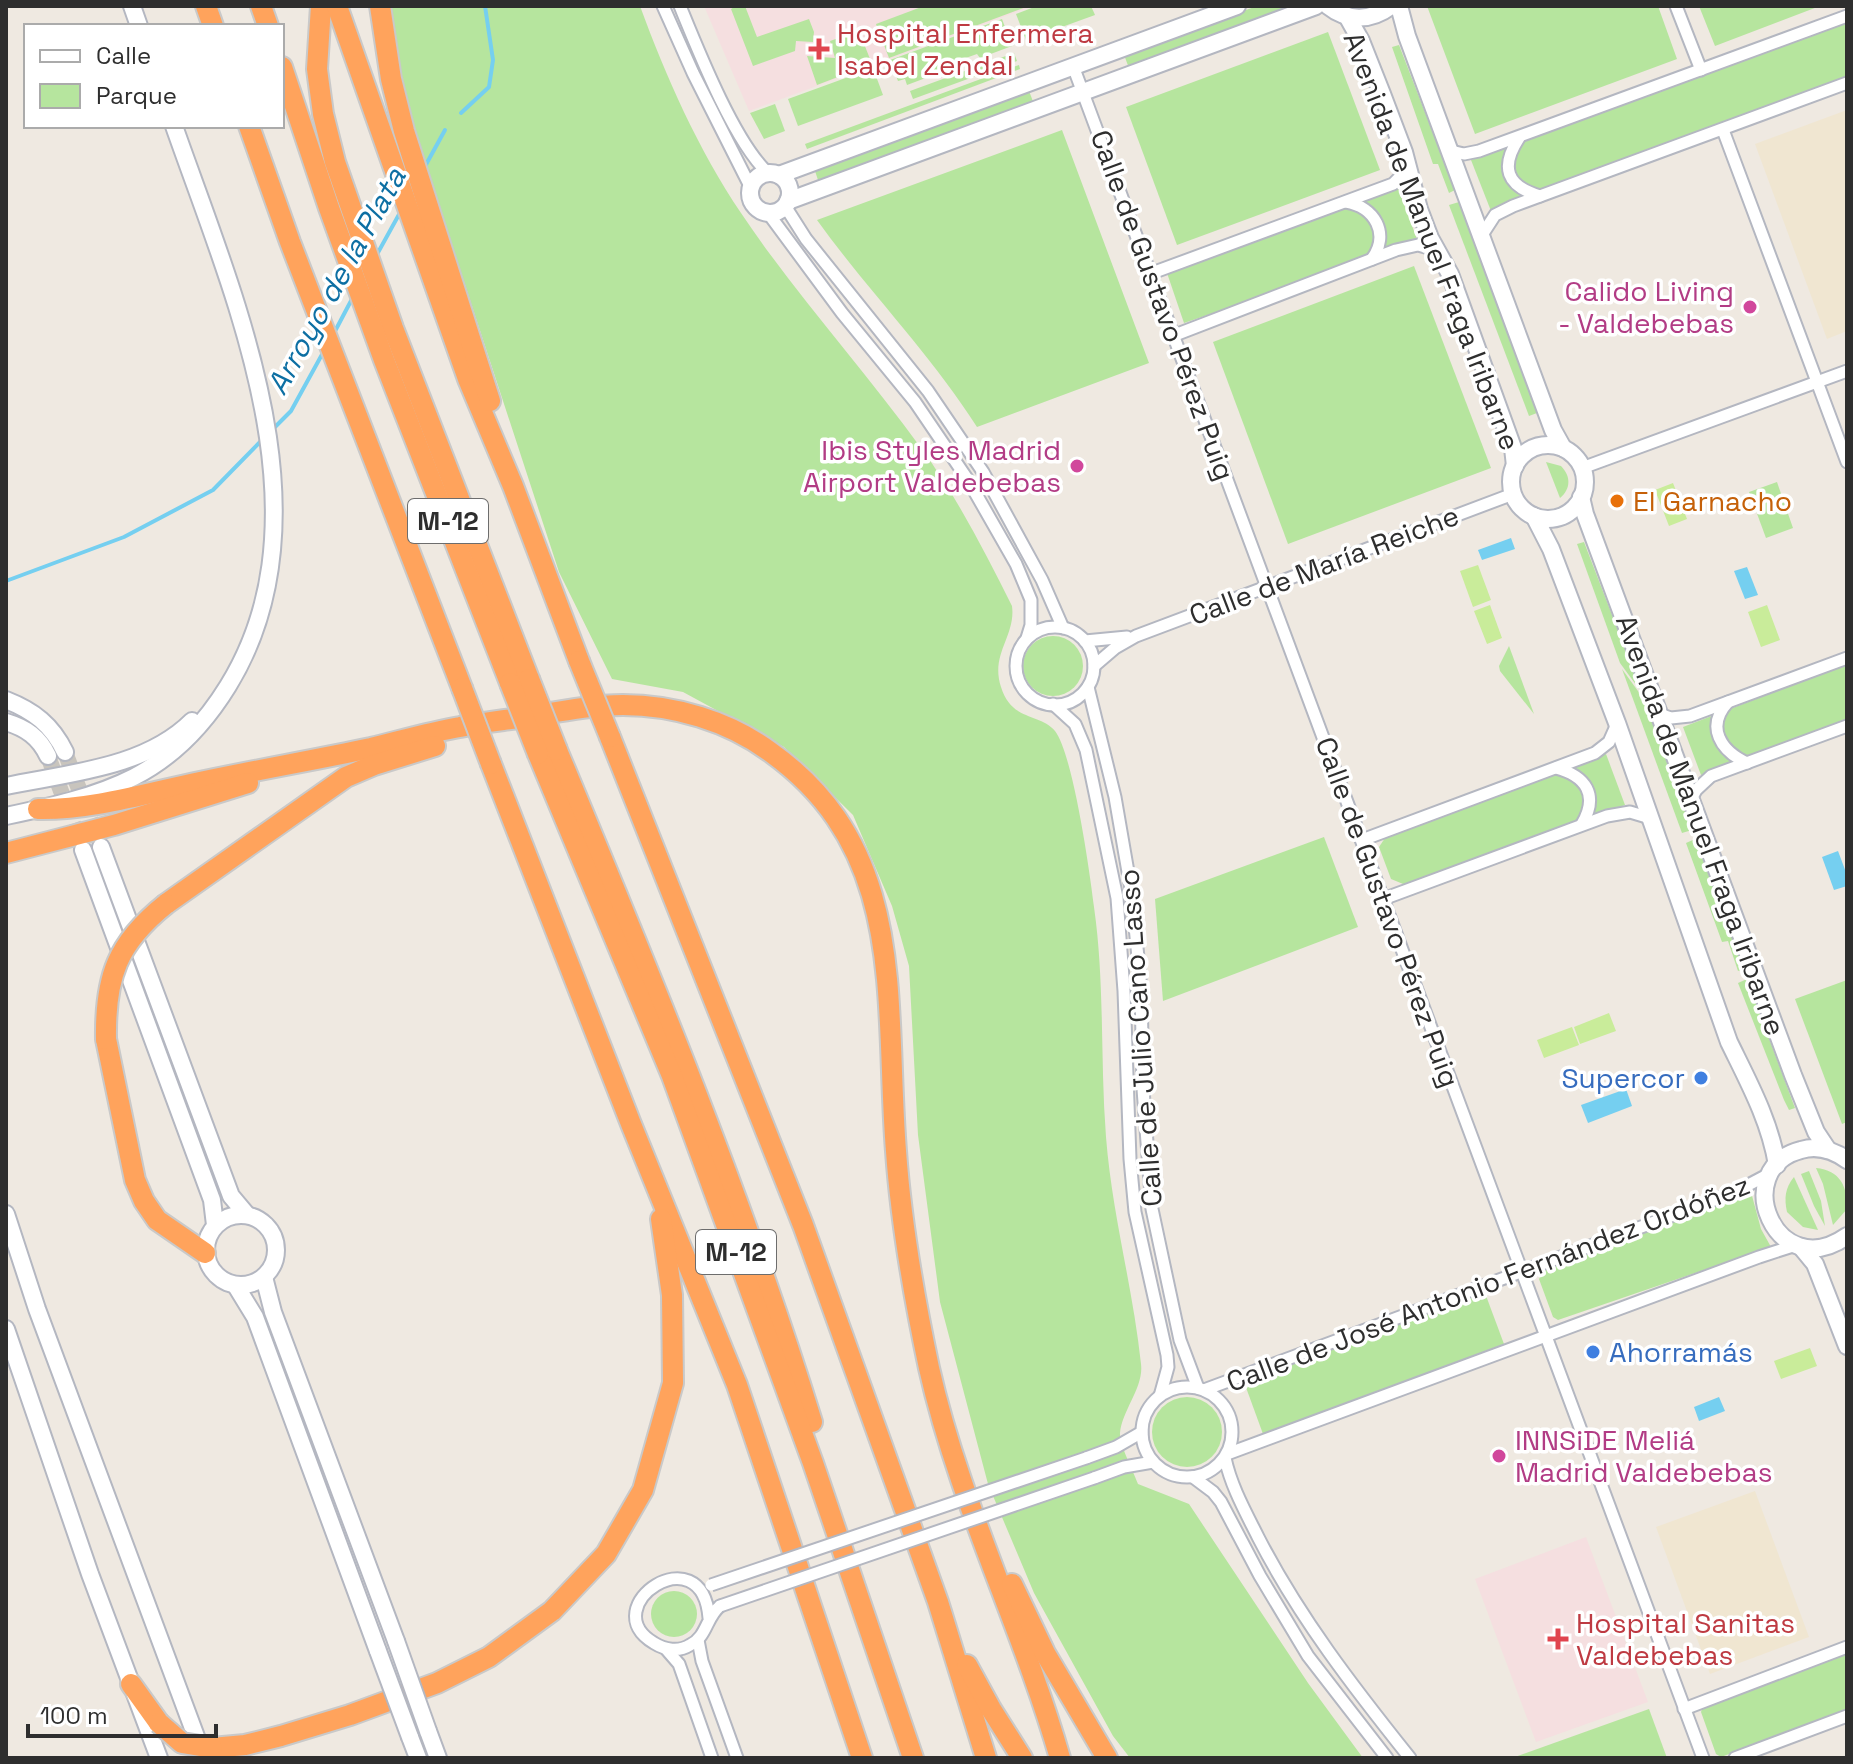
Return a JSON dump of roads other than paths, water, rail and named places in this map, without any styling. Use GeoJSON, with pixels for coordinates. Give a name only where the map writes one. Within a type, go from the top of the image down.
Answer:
{"type":"FeatureCollection","features":[{"type":"Feature","properties":{"kind":"highway"},"geometry":{"type":"LineString","coordinates":[[380,6],[391,79],[404,131],[513,486]]}},
{"type":"Feature","properties":{"kind":"highway"},"geometry":{"type":"LineString","coordinates":[[333,9],[468,379],[513,486],[579,661],[803,1225],[938,1602],[986,1758]]}},
{"type":"Feature","properties":{"kind":"highway"},"geometry":{"type":"LineString","coordinates":[[333,9],[317,45],[319,89],[338,206],[393,328],[520,681]]}},
{"type":"Feature","properties":{"kind":"highway","name":"M-12"},"geometry":{"type":"LineString","coordinates":[[284,72],[338,206],[384,360],[520,681],[672,1076],[813,1463],[913,1758]]}},
{"type":"Feature","properties":{"kind":"highway","name":"M-12"},"geometry":{"type":"LineString","coordinates":[[250,128],[290,242],[491,764],[631,1124],[737,1385],[862,1758]]}},
{"type":"Feature","properties":{"kind":"highway"},"geometry":{"type":"LineString","coordinates":[[35,810],[63,810],[460,727],[567,710],[624,705],[675,711],[716,721],[760,744],[792,767],[827,801],[849,834],[876,901],[885,963],[896,1154],[929,1366],[942,1417],[985,1547],[1060,1758]]}},
{"type":"Feature","properties":{"kind":"highway"},"geometry":{"type":"LineString","coordinates":[[205,1253],[157,1220],[135,1180],[106,1039],[106,1002],[126,944],[166,904],[346,777],[503,721]]}},
{"type":"Feature","properties":{"kind":"highway"},"geometry":{"type":"LineString","coordinates":[[6,853],[114,825],[341,754]]}},
{"type":"Feature","properties":{"kind":"highway"},"geometry":{"type":"LineString","coordinates":[[131,1684],[159,1723],[182,1743],[208,1753],[281,1736],[437,1683],[489,1657],[552,1611],[606,1554],[643,1490],[673,1383],[672,1295],[662,1225],[631,1124]]}},
{"type":"Feature","properties":{"kind":"highway"},"geometry":{"type":"LineString","coordinates":[[920,1312],[949,1416],[994,1544],[1045,1653],[1107,1758]]}},
{"type":"Feature","properties":{"kind":"highway"},"geometry":{"type":"LineString","coordinates":[[938,1602],[960,1653],[1022,1758]]}},
{"type":"Feature","properties":{"kind":"street"},"geometry":{"type":"LineString","coordinates":[[663,6],[750,186],[753,204],[768,213],[842,313],[915,402],[968,480],[1016,564],[1033,612],[1027,638],[1016,661],[1021,685],[1040,702],[1053,704],[1066,703],[1088,687],[1094,666],[1092,653],[1085,641],[1063,628],[1050,627],[1027,638]]}},
{"type":"Feature","properties":{"kind":"street"},"geometry":{"type":"LineString","coordinates":[[680,6],[749,149],[790,189],[786,204],[806,239],[928,391],[976,461],[1042,580],[1063,628]]}},
{"type":"Feature","properties":{"kind":"street"},"geometry":{"type":"LineString","coordinates":[[750,186],[756,177],[773,174],[1237,6]]}},
{"type":"Feature","properties":{"kind":"street"},"geometry":{"type":"LineString","coordinates":[[768,213],[1316,6]]}},
{"type":"Feature","properties":{"kind":"street"},"geometry":{"type":"LineString","coordinates":[[1328,6],[1347,16],[1368,18],[1391,6]]}},
{"type":"Feature","properties":{"kind":"street","name":"Avenida de Manuel Fraga Iribarne"},"geometry":{"type":"LineString","coordinates":[[1399,6],[1407,36],[1553,430],[1563,448]]}},
{"type":"Feature","properties":{"kind":"street"},"geometry":{"type":"LineString","coordinates":[[1676,6],[1701,70]]}},
{"type":"Feature","properties":{"kind":"street","name":"Avenida de Manuel Fraga Iribarne"},"geometry":{"type":"LineString","coordinates":[[1347,16],[1361,41],[1407,163],[1419,209],[1450,274],[1515,453],[1515,466]]}},
{"type":"Feature","properties":{"kind":"street"},"geometry":{"type":"LineString","coordinates":[[1451,151],[1473,153],[1847,16]]}},
{"type":"Feature","properties":{"kind":"street","name":"Calle de Gustavo Pérez Puig"},"geometry":{"type":"LineString","coordinates":[[1073,66],[1703,1758]]}},
{"type":"Feature","properties":{"kind":"street"},"geometry":{"type":"LineString","coordinates":[[1482,235],[1495,215],[1847,83]]}},
{"type":"Feature","properties":{"kind":"street"},"geometry":{"type":"LineString","coordinates":[[6,816],[35,810],[133,777],[185,742],[209,717],[232,680],[256,627],[264,596],[271,543],[274,476],[265,419],[252,361],[231,293],[175,128]]}},
{"type":"Feature","properties":{"kind":"street"},"geometry":{"type":"LineString","coordinates":[[1723,130],[1847,462]]}},
{"type":"Feature","properties":{"kind":"street"},"geometry":{"type":"LineString","coordinates":[[1519,137],[1509,158],[1510,175],[1520,189],[1541,196]]}},
{"type":"Feature","properties":{"kind":"street"},"geometry":{"type":"LineString","coordinates":[[1152,273],[1393,184],[1402,175],[1407,163]]}},
{"type":"Feature","properties":{"kind":"street"},"geometry":{"type":"LineString","coordinates":[[1345,201],[1363,207],[1377,223],[1380,245],[1371,260]]}},
{"type":"Feature","properties":{"kind":"street"},"geometry":{"type":"LineString","coordinates":[[1175,335],[1412,245],[1436,250]]}},
{"type":"Feature","properties":{"kind":"street"},"geometry":{"type":"LineString","coordinates":[[1582,468],[1847,371]]}},
{"type":"Feature","properties":{"kind":"street"},"geometry":{"type":"LineString","coordinates":[[1544,445],[1563,448],[1577,459],[1582,468],[1585,482],[1581,497],[1571,510],[1559,516],[1534,516],[1518,504],[1513,494],[1515,466],[1534,448],[1544,445]]}},
{"type":"Feature","properties":{"kind":"street","name":"Calle de María Reiche"},"geometry":{"type":"LineString","coordinates":[[1094,666],[1115,648],[1136,636],[1513,494]]}},
{"type":"Feature","properties":{"kind":"street","name":"Avenida de Manuel Fraga Iribarne"},"geometry":{"type":"LineString","coordinates":[[1581,497],[1806,1110],[1816,1132],[1836,1149]]}},
{"type":"Feature","properties":{"kind":"street","name":"Avenida de Manuel Fraga Iribarne"},"geometry":{"type":"LineString","coordinates":[[1534,516],[1551,549],[1617,723],[1729,1042],[1748,1076],[1766,1124],[1774,1169]]}},
{"type":"Feature","properties":{"kind":"street","name":"Calle de María Reiche"},"geometry":{"type":"LineString","coordinates":[[1085,641],[1136,636]]}},
{"type":"Feature","properties":{"kind":"street"},"geometry":{"type":"LineString","coordinates":[[1659,714],[1671,718],[1682,717],[1847,658]]}},
{"type":"Feature","properties":{"kind":"street"},"geometry":{"type":"LineString","coordinates":[[6,786],[118,762],[157,747],[180,733],[232,680]]}},
{"type":"Feature","properties":{"kind":"street","name":"Calle de Julio Cano Lasso"},"geometry":{"type":"LineString","coordinates":[[1088,687],[1115,797],[1132,895],[1141,989],[1143,1089],[1152,1209],[1180,1340],[1201,1389]]}},
{"type":"Feature","properties":{"kind":"street"},"geometry":{"type":"LineString","coordinates":[[6,700],[42,718],[65,752]]}},
{"type":"Feature","properties":{"kind":"street"},"geometry":{"type":"LineString","coordinates":[[1729,702],[1719,717],[1718,734],[1721,743],[1734,757],[1747,763]]}},
{"type":"Feature","properties":{"kind":"street","name":"Calle de Julio Cano Lasso"},"geometry":{"type":"LineString","coordinates":[[1053,704],[1075,724],[1086,750],[1117,898],[1135,1212],[1167,1355],[1168,1367],[1160,1396]]}},
{"type":"Feature","properties":{"kind":"street"},"geometry":{"type":"LineString","coordinates":[[6,722],[29,731],[48,756]]}},
{"type":"Feature","properties":{"kind":"street"},"geometry":{"type":"LineString","coordinates":[[1362,840],[1604,747],[1617,723]]}},
{"type":"Feature","properties":{"kind":"street"},"geometry":{"type":"LineString","coordinates":[[1691,799],[1711,776],[1847,726]]}},
{"type":"Feature","properties":{"kind":"street"},"geometry":{"type":"LineString","coordinates":[[1556,768],[1572,772],[1585,785],[1590,803],[1582,825]]}},
{"type":"Feature","properties":{"kind":"street"},"geometry":{"type":"LineString","coordinates":[[1383,899],[1620,812],[1638,813],[1650,818]]}},
{"type":"Feature","properties":{"kind":"street"},"geometry":{"type":"LineString","coordinates":[[101,847],[231,1196],[247,1215],[265,1223],[276,1240],[276,1260],[264,1277],[251,1284],[236,1286]]}},
{"type":"Feature","properties":{"kind":"street"},"geometry":{"type":"LineString","coordinates":[[83,850],[212,1200],[215,1225]]}},
{"type":"Feature","properties":{"kind":"street"},"geometry":{"type":"LineString","coordinates":[[1847,1160],[1836,1149],[1804,1149],[1791,1154],[1774,1169],[1764,1197],[1766,1214],[1779,1234],[1799,1246],[1815,1264],[1847,1346]]}},
{"type":"Feature","properties":{"kind":"street","name":"Calle de José Antonio Fernández Ordóñez"},"geometry":{"type":"LineString","coordinates":[[1201,1389],[1735,1192],[1774,1169]]}},
{"type":"Feature","properties":{"kind":"street"},"geometry":{"type":"LineString","coordinates":[[6,1214],[37,1309],[208,1753]]}},
{"type":"Feature","properties":{"kind":"street"},"geometry":{"type":"LineString","coordinates":[[247,1215],[230,1216],[215,1225],[207,1238],[205,1253],[215,1275],[236,1286],[255,1317],[418,1758]]}},
{"type":"Feature","properties":{"kind":"street"},"geometry":{"type":"LineString","coordinates":[[1410,1758],[1331,1657],[1275,1570],[1238,1496],[1226,1456],[1232,1440],[1232,1424],[1227,1410],[1217,1398],[1201,1389],[1185,1387],[1160,1396],[1150,1407],[1142,1432],[1144,1448],[1153,1462],[1167,1472],[1193,1477],[1205,1474],[1226,1456],[1759,1257],[1799,1246],[1817,1248],[1833,1245],[1847,1236]]}},
{"type":"Feature","properties":{"kind":"street"},"geometry":{"type":"LineString","coordinates":[[264,1277],[273,1312],[438,1758]]}},
{"type":"Feature","properties":{"kind":"street"},"geometry":{"type":"LineString","coordinates":[[6,1310],[13,1346]]}},
{"type":"Feature","properties":{"kind":"street"},"geometry":{"type":"LineString","coordinates":[[6,1329],[90,1574],[159,1758]]}},
{"type":"Feature","properties":{"kind":"street"},"geometry":{"type":"LineString","coordinates":[[694,1586],[711,1585],[1086,1458],[1116,1447],[1142,1432]]}},
{"type":"Feature","properties":{"kind":"street"},"geometry":{"type":"LineString","coordinates":[[666,1649],[682,1649],[698,1640],[709,1618],[720,1606],[1135,1464],[1153,1462]]}},
{"type":"Feature","properties":{"kind":"street"},"geometry":{"type":"LineString","coordinates":[[1193,1477],[1221,1502],[1267,1589],[1308,1656],[1387,1758]]}},
{"type":"Feature","properties":{"kind":"street"},"geometry":{"type":"LineString","coordinates":[[709,1618],[704,1596],[694,1586],[680,1580],[666,1580],[652,1585],[641,1598],[637,1614],[640,1628],[648,1639],[666,1649],[679,1664],[712,1758]]}},
{"type":"Feature","properties":{"kind":"street"},"geometry":{"type":"LineString","coordinates":[[698,1640],[702,1661],[737,1758]]}},
{"type":"Feature","properties":{"kind":"street"},"geometry":{"type":"LineString","coordinates":[[1684,1709],[1847,1647]]}},
{"type":"Feature","properties":{"kind":"street"},"geometry":{"type":"LineString","coordinates":[[1735,1758],[1847,1716]]}},
{"type":"Feature","properties":{"kind":"water"},"geometry":{"type":"Polygon","coordinates":[[[1511,538],[1515,549],[1482,560],[1478,550],[1511,538]]]}},
{"type":"Feature","properties":{"kind":"water"},"geometry":{"type":"Polygon","coordinates":[[[1747,567],[1758,595],[1745,599],[1734,571],[1747,567]]]}},
{"type":"Feature","properties":{"kind":"water"},"geometry":{"type":"Polygon","coordinates":[[[1838,851],[1847,875],[1847,886],[1834,890],[1822,857],[1838,851]]]}},
{"type":"Feature","properties":{"kind":"water"},"geometry":{"type":"Polygon","coordinates":[[[1626,1089],[1632,1106],[1588,1123],[1581,1105],[1626,1089]]]}},
{"type":"Feature","properties":{"kind":"water"},"geometry":{"type":"Polygon","coordinates":[[[1719,1397],[1725,1411],[1699,1421],[1694,1407],[1719,1397]]]}},
{"type":"Feature","properties":{"kind":"waterway","name":"Arroyo de la Plata"},"geometry":{"type":"LineString","coordinates":[[461,113],[489,87],[493,60],[485,6]]}},
{"type":"Feature","properties":{"kind":"waterway","name":"Arroyo de la Plata"},"geometry":{"type":"LineString","coordinates":[[423,170],[445,130]]}},
{"type":"Feature","properties":{"kind":"waterway","name":"Arroyo de la Plata"},"geometry":{"type":"LineString","coordinates":[[375,258],[402,209]]}},
{"type":"Feature","properties":{"kind":"waterway","name":"Arroyo de la Plata"},"geometry":{"type":"LineString","coordinates":[[333,335],[353,297]]}},
{"type":"Feature","properties":{"kind":"waterway","name":"Arroyo de la Plata"},"geometry":{"type":"LineString","coordinates":[[270,432],[291,411],[325,349]]}},
{"type":"Feature","properties":{"kind":"waterway","name":"Arroyo de la Plata"},"geometry":{"type":"LineString","coordinates":[[6,581],[124,537],[213,490],[261,441]]}},
{"type":"Feature","properties":{"kind":"tunnel"},"geometry":{"type":"LineString","coordinates":[[65,752],[99,842]]}},
{"type":"Feature","properties":{"kind":"tunnel"},"geometry":{"type":"LineString","coordinates":[[48,756],[81,845]]}},
{"type":"Feature","properties":{"kind":"place","name":"Hospital Enfermera Isabel Zendal"},"geometry":{"type":"Point","coordinates":[819,49]}},
{"type":"Feature","properties":{"kind":"place","name":"Calido Living - Valdebebas"},"geometry":{"type":"Point","coordinates":[1750,307]}},
{"type":"Feature","properties":{"kind":"place","name":"Ibis Styles Madrid Airport Valdebebas"},"geometry":{"type":"Point","coordinates":[1077,466]}},
{"type":"Feature","properties":{"kind":"place","name":"El Garnacho"},"geometry":{"type":"Point","coordinates":[1617,501]}},
{"type":"Feature","properties":{"kind":"place","name":"Supercor"},"geometry":{"type":"Point","coordinates":[1701,1078]}},
{"type":"Feature","properties":{"kind":"place","name":"Ahorramás"},"geometry":{"type":"Point","coordinates":[1593,1352]}},
{"type":"Feature","properties":{"kind":"place","name":"INNSiDE Meliá Madrid Valdebebas"},"geometry":{"type":"Point","coordinates":[1499,1456]}},
{"type":"Feature","properties":{"kind":"place","name":"Hospital Sanitas Valdebebas"},"geometry":{"type":"Point","coordinates":[1558,1639]}}]}
